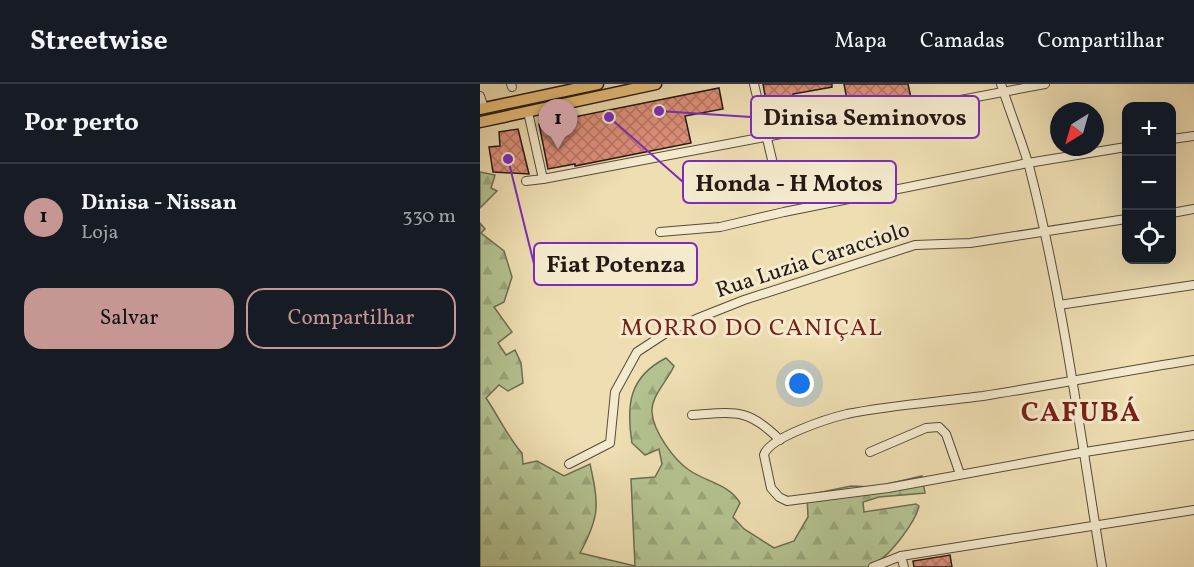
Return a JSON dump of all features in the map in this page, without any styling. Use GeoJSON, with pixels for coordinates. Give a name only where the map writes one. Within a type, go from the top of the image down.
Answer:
{"type":"FeatureCollection","features":[{"type":"Feature","properties":{"kind":"main road"},"geometry":{"type":"LineString","coordinates":[[482,109],[598,84]]}},
{"type":"Feature","properties":{"kind":"main road"},"geometry":{"type":"LineString","coordinates":[[480,122],[656,84]]}},
{"type":"Feature","properties":{"kind":"street"},"geometry":{"type":"LineString","coordinates":[[754,84],[778,189]]}},
{"type":"Feature","properties":{"kind":"street"},"geometry":{"type":"LineString","coordinates":[[526,182],[766,138],[1002,87],[1045,84]]}},
{"type":"Feature","properties":{"kind":"street"},"geometry":{"type":"LineString","coordinates":[[1002,87],[1028,163],[1045,232],[1073,379],[1102,567]]}},
{"type":"Feature","properties":{"kind":"street"},"geometry":{"type":"LineString","coordinates":[[480,96],[482,109]]}},
{"type":"Feature","properties":{"kind":"street"},"geometry":{"type":"LineString","coordinates":[[528,112],[543,179]]}},
{"type":"Feature","properties":{"kind":"street"},"geometry":{"type":"LineString","coordinates":[[1176,138],[1194,136]]}},
{"type":"Feature","properties":{"kind":"street"},"geometry":{"type":"LineString","coordinates":[[660,232],[720,227],[1028,163],[1122,148]]}},
{"type":"Feature","properties":{"kind":"street"},"geometry":{"type":"LineString","coordinates":[[1176,212],[1194,209]]}},
{"type":"Feature","properties":{"kind":"street"},"geometry":{"type":"LineString","coordinates":[[1045,232],[1122,220]]}},
{"type":"Feature","properties":{"kind":"street","name":"Rua Luzia Caracciolo"},"geometry":{"type":"LineString","coordinates":[[569,465],[610,443],[615,392],[622,375],[637,352],[666,333],[744,300],[915,245],[957,244],[1045,232]]}},
{"type":"Feature","properties":{"kind":"street"},"geometry":{"type":"LineString","coordinates":[[1059,305],[1194,285]]}},
{"type":"Feature","properties":{"kind":"street"},"geometry":{"type":"LineString","coordinates":[[1194,360],[985,395],[846,414],[780,440],[765,450],[766,469],[774,493],[795,502],[1194,435]]}},
{"type":"Feature","properties":{"kind":"street"},"geometry":{"type":"LineString","coordinates":[[693,415],[721,413],[753,417],[780,440]]}},
{"type":"Feature","properties":{"kind":"street"},"geometry":{"type":"LineString","coordinates":[[870,452],[926,428],[939,427],[946,434],[960,474]]}},
{"type":"Feature","properties":{"kind":"street"},"geometry":{"type":"LineString","coordinates":[[873,567],[902,555],[1194,510]]}},
{"type":"Feature","properties":{"kind":"street"},"geometry":{"type":"LineString","coordinates":[[902,555],[904,567]]}},
{"type":"Feature","properties":{"kind":"green space"},"geometry":{"type":"Polygon","coordinates":[[[480,172],[495,175],[491,188],[497,191],[480,208],[480,172]]]}},
{"type":"Feature","properties":{"kind":"green space"},"geometry":{"type":"Polygon","coordinates":[[[480,223],[485,229],[481,233],[504,251],[512,277],[504,302],[494,307],[512,332],[498,343],[506,355],[515,350],[521,363],[523,383],[508,391],[499,385],[486,398],[522,453],[523,464],[537,461],[564,476],[590,464],[596,510],[591,529],[580,553],[635,566],[631,479],[655,477],[662,464],[659,449],[645,455],[632,443],[630,404],[637,383],[644,374],[666,358],[674,366],[652,406],[656,428],[665,444],[683,465],[724,487],[735,497],[740,503],[733,517],[744,529],[774,548],[794,541],[808,517],[807,495],[851,486],[874,487],[922,476],[925,493],[879,497],[863,502],[864,512],[916,504],[919,506],[902,536],[878,561],[877,567],[480,567],[480,223]]]}},
{"type":"Feature","properties":{"kind":"building"},"geometry":{"type":"Polygon","coordinates":[[[763,84],[832,84],[832,87],[793,94],[799,124],[771,129],[763,84]]]}},
{"type":"Feature","properties":{"kind":"building"},"geometry":{"type":"Polygon","coordinates":[[[844,84],[908,84],[911,98],[849,110],[844,84]]]}},
{"type":"Feature","properties":{"kind":"building"},"geometry":{"type":"Polygon","coordinates":[[[719,88],[723,109],[685,116],[691,143],[575,166],[575,164],[548,169],[539,124],[719,88]]]}},
{"type":"Feature","properties":{"kind":"building"},"geometry":{"type":"Polygon","coordinates":[[[518,129],[529,174],[493,172],[489,147],[500,146],[499,132],[518,129]]]}},
{"type":"Feature","properties":{"kind":"building"},"geometry":{"type":"Polygon","coordinates":[[[950,555],[952,567],[914,567],[913,561],[950,555]]]}},
{"type":"Feature","properties":{"kind":"place","name":"Dinisa Seminovos"},"geometry":{"type":"Point","coordinates":[659,111]}},
{"type":"Feature","properties":{"kind":"place","name":"Honda - H Motos"},"geometry":{"type":"Point","coordinates":[609,117]}},
{"type":"Feature","properties":{"kind":"place","name":"Dinisa - Nissan"},"geometry":{"type":"Point","coordinates":[558,149]}},
{"type":"Feature","properties":{"kind":"place","name":"Fiat Potenza"},"geometry":{"type":"Point","coordinates":[508,159]}},
{"type":"Feature","properties":{"kind":"district","name":"MORRO DO CANIÇAL"},"geometry":{"type":"Point","coordinates":[752,329]}},
{"type":"Feature","properties":{"kind":"district","name":"CAFUBÁ"},"geometry":{"type":"Point","coordinates":[1081,413]}}]}
